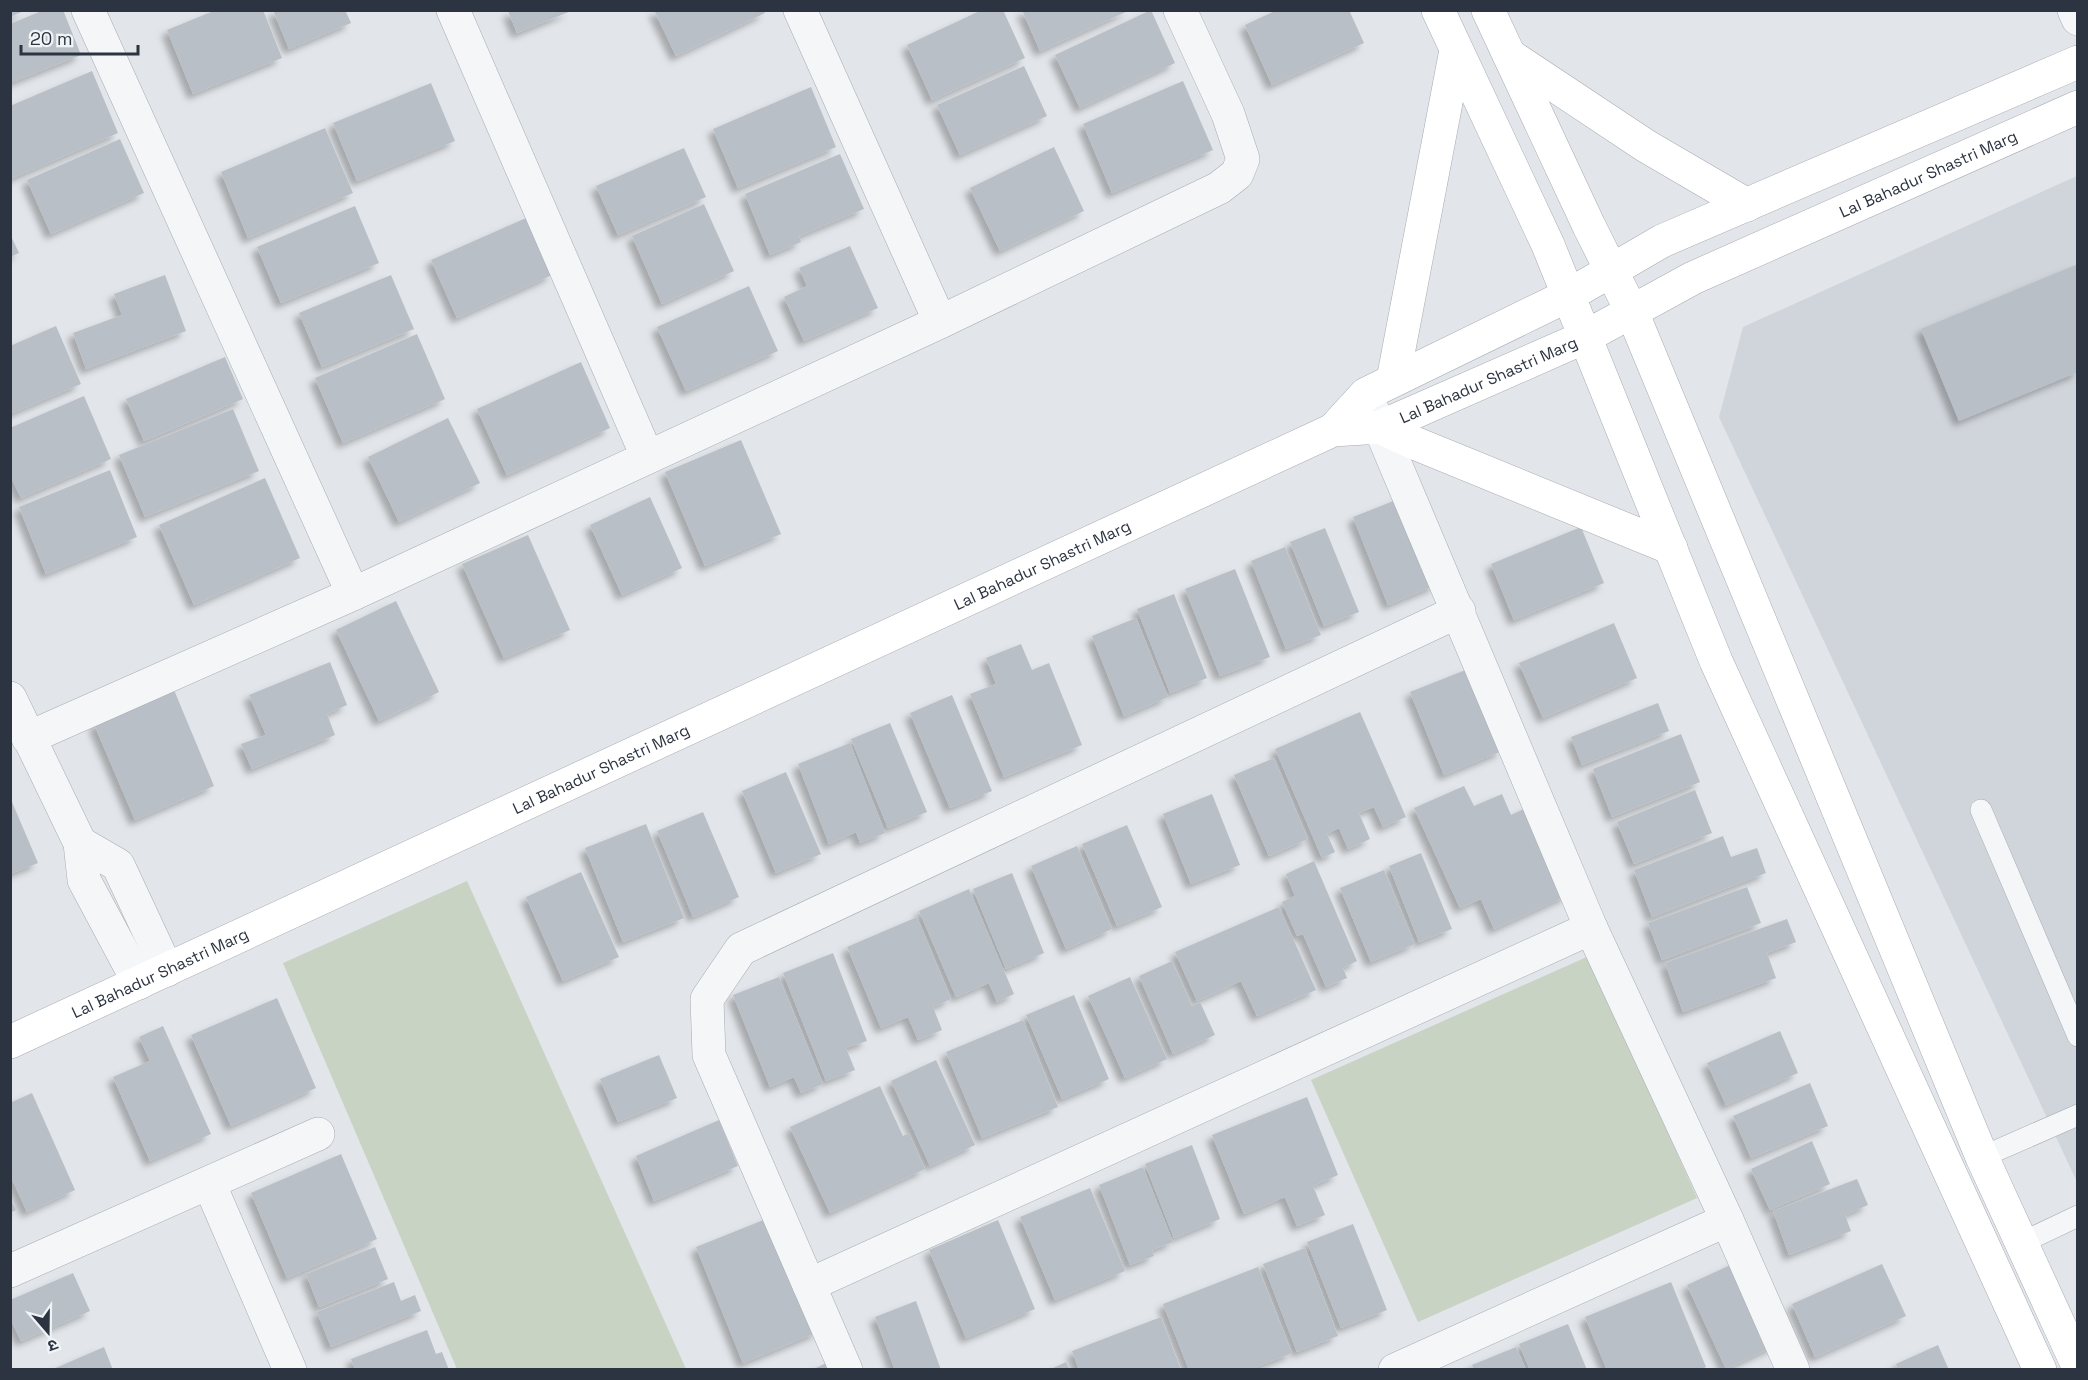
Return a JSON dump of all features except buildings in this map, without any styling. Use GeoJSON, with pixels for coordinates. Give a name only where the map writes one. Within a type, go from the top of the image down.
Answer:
{"type":"FeatureCollection","features":[{"type":"Feature","properties":{"kind":"street"},"geometry":{"type":"LineString","coordinates":[[88,10],[353,594]]}},
{"type":"Feature","properties":{"kind":"street"},"geometry":{"type":"LineString","coordinates":[[453,10],[647,456]]}},
{"type":"Feature","properties":{"kind":"street"},"geometry":{"type":"LineString","coordinates":[[800,10],[940,322]]}},
{"type":"Feature","properties":{"kind":"street"},"geometry":{"type":"LineString","coordinates":[[28,738],[353,594],[940,322],[1219,189],[1237,174],[1243,159],[1228,114],[1180,10]]}},
{"type":"Feature","properties":{"kind":"street"},"geometry":{"type":"LineString","coordinates":[[1438,10],[1548,245],[1716,661],[2040,1370]]}},
{"type":"Feature","properties":{"kind":"street"},"geometry":{"type":"LineString","coordinates":[[1488,10],[1632,312],[1982,1157],[2078,1366]]}},
{"type":"Feature","properties":{"kind":"street"},"geometry":{"type":"LineString","coordinates":[[2074,10],[2078,19]]}},
{"type":"Feature","properties":{"kind":"street"},"geometry":{"type":"LineString","coordinates":[[1456,50],[1379,387],[1380,427],[1591,928],[1727,1220],[1793,1370]]}},
{"type":"Feature","properties":{"kind":"street"},"geometry":{"type":"LineString","coordinates":[[1508,54],[1646,146],[1747,205]]}},
{"type":"Feature","properties":{"kind":"street"},"geometry":{"type":"LineString","coordinates":[[1333,430],[1379,387],[1569,295],[1662,241],[2078,62]]}},
{"type":"Feature","properties":{"kind":"street","name":"Lal Bahadur Shastri Marg"},"geometry":{"type":"LineString","coordinates":[[10,1042],[1333,430],[1380,427],[1585,337],[1693,278],[2078,107]]}},
{"type":"Feature","properties":{"kind":"street"},"geometry":{"type":"LineString","coordinates":[[1380,427],[1671,548]]}},
{"type":"Feature","properties":{"kind":"street"},"geometry":{"type":"LineString","coordinates":[[846,1370],[709,1055],[706,999],[741,949],[1459,611]]}},
{"type":"Feature","properties":{"kind":"street"},"geometry":{"type":"LineString","coordinates":[[10,698],[80,843],[118,866],[153,976]]}},
{"type":"Feature","properties":{"kind":"street"},"geometry":{"type":"LineString","coordinates":[[809,1285],[1591,928]]}},
{"type":"Feature","properties":{"kind":"street"},"geometry":{"type":"LineString","coordinates":[[10,1271],[318,1134]]}},
{"type":"Feature","properties":{"kind":"street"},"geometry":{"type":"LineString","coordinates":[[209,1183],[290,1370]]}},
{"type":"Feature","properties":{"kind":"street"},"geometry":{"type":"LineString","coordinates":[[1395,1370],[1727,1220]]}},
{"type":"Feature","properties":{"kind":"lane"},"geometry":{"type":"LineString","coordinates":[[1981,810],[2078,1036]]}},
{"type":"Feature","properties":{"kind":"lane"},"geometry":{"type":"LineString","coordinates":[[1982,1157],[2078,1115]]}},
{"type":"Feature","properties":{"kind":"lane"},"geometry":{"type":"LineString","coordinates":[[2021,1243],[2078,1216]]}},
{"type":"Feature","properties":{"kind":"shaded area"},"geometry":{"type":"Polygon","coordinates":[[[2077,176],[2077,1182],[1719,417],[1743,327],[2077,176]]]}},
{"type":"Feature","properties":{"kind":"green space"},"geometry":{"type":"Polygon","coordinates":[[[467,881],[686,1369],[457,1369],[283,963],[467,881]]]}},
{"type":"Feature","properties":{"kind":"green space"},"geometry":{"type":"Polygon","coordinates":[[[1589,956],[1697,1198],[1418,1322],[1311,1080],[1589,956]]]}}]}
